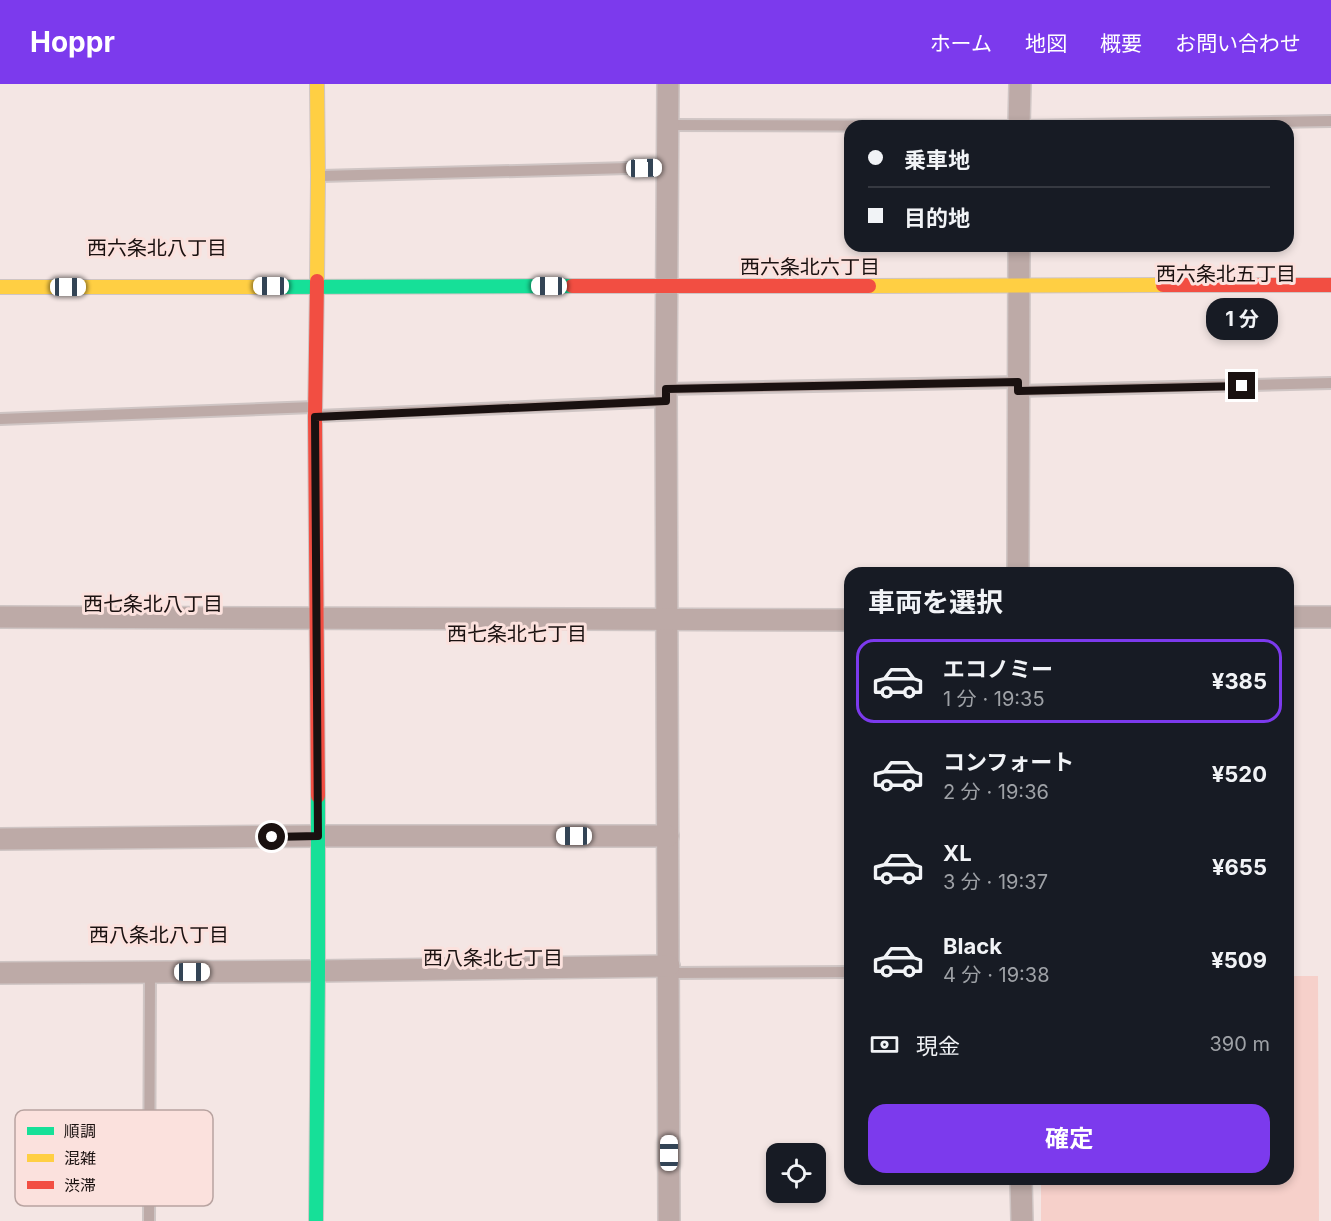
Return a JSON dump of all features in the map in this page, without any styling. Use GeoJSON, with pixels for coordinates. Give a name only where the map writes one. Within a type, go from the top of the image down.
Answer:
{"type":"FeatureCollection","features":[{"type":"Feature","properties":{"kind":"street"},"geometry":{"type":"LineString","coordinates":[[316,1221],[317,84]]}},
{"type":"Feature","properties":{"kind":"street"},"geometry":{"type":"LineString","coordinates":[[668,84],[666,620],[669,1221]]}},
{"type":"Feature","properties":{"kind":"street"},"geometry":{"type":"LineString","coordinates":[[1019,120],[1020,84]]}},
{"type":"Feature","properties":{"kind":"street"},"geometry":{"type":"LineString","coordinates":[[1018,567],[1019,252]]}},
{"type":"Feature","properties":{"kind":"street"},"geometry":{"type":"LineString","coordinates":[[0,287],[1331,285]]}},
{"type":"Feature","properties":{"kind":"street"},"geometry":{"type":"LineString","coordinates":[[1294,617],[1331,617]]}},
{"type":"Feature","properties":{"kind":"street"},"geometry":{"type":"LineString","coordinates":[[0,618],[844,620]]}},
{"type":"Feature","properties":{"kind":"street"},"geometry":{"type":"LineString","coordinates":[[0,839],[668,836]]}},
{"type":"Feature","properties":{"kind":"street"},"geometry":{"type":"LineString","coordinates":[[0,973],[669,970]]}},
{"type":"Feature","properties":{"kind":"street"},"geometry":{"type":"LineString","coordinates":[[1021,1185],[1022,1221]]}},
{"type":"Feature","properties":{"kind":"lane"},"geometry":{"type":"LineString","coordinates":[[1294,122],[1331,121]]}},
{"type":"Feature","properties":{"kind":"lane"},"geometry":{"type":"LineString","coordinates":[[667,125],[844,126]]}},
{"type":"Feature","properties":{"kind":"lane"},"geometry":{"type":"LineString","coordinates":[[318,176],[667,167]]}},
{"type":"Feature","properties":{"kind":"lane"},"geometry":{"type":"LineString","coordinates":[[0,419],[315,412],[666,395],[1331,383]]}},
{"type":"Feature","properties":{"kind":"lane"},"geometry":{"type":"LineString","coordinates":[[669,970],[844,972]]}},
{"type":"Feature","properties":{"kind":"lane"},"geometry":{"type":"LineString","coordinates":[[149,1110],[150,972]]}},
{"type":"Feature","properties":{"kind":"lane"},"geometry":{"type":"LineString","coordinates":[[149,1206],[149,1221]]}},
{"type":"Feature","properties":{"kind":"shaded area"},"geometry":{"type":"Polygon","coordinates":[[[1294,976],[1318,976],[1319,1221],[1041,1221],[1041,1185],[1294,1185],[1294,976]]]}},
{"type":"Feature","properties":{"kind":"traffic: fast"},"geometry":{"type":"LineString","coordinates":[[267,287],[572,286]]}},
{"type":"Feature","properties":{"kind":"traffic: fast"},"geometry":{"type":"LineString","coordinates":[[316,1221],[318,796]]}},
{"type":"Feature","properties":{"kind":"traffic: slow"},"geometry":{"type":"LineString","coordinates":[[317,84],[317,281]]}},
{"type":"Feature","properties":{"kind":"traffic: slow"},"geometry":{"type":"LineString","coordinates":[[869,286],[1163,285]]}},
{"type":"Feature","properties":{"kind":"traffic: slow"},"geometry":{"type":"LineString","coordinates":[[0,287],[267,287]]}},
{"type":"Feature","properties":{"kind":"traffic: jam"},"geometry":{"type":"LineString","coordinates":[[317,281],[315,417],[318,796]]}},
{"type":"Feature","properties":{"kind":"traffic: jam"},"geometry":{"type":"LineString","coordinates":[[1163,285],[1331,285]]}},
{"type":"Feature","properties":{"kind":"traffic: jam"},"geometry":{"type":"LineString","coordinates":[[572,286],[869,286]]}},
{"type":"Feature","properties":{"kind":"district","name":"西六条北八丁目"},"geometry":{"type":"Point","coordinates":[157,248]}},
{"type":"Feature","properties":{"kind":"district","name":"西六条北六丁目"},"geometry":{"type":"Point","coordinates":[810,267]}},
{"type":"Feature","properties":{"kind":"district","name":"西六条北五丁目"},"geometry":{"type":"Point","coordinates":[1226,274]}},
{"type":"Feature","properties":{"kind":"district","name":"西七条北八丁目"},"geometry":{"type":"Point","coordinates":[153,604]}},
{"type":"Feature","properties":{"kind":"district","name":"西七条北七丁目"},"geometry":{"type":"Point","coordinates":[517,634]}},
{"type":"Feature","properties":{"kind":"district","name":"西八条北八丁目"},"geometry":{"type":"Point","coordinates":[159,935]}},
{"type":"Feature","properties":{"kind":"district","name":"西八条北七丁目"},"geometry":{"type":"Point","coordinates":[493,958]}},
{"type":"Feature","properties":{"kind":"route"},"geometry":{"type":"LineString","coordinates":[[272,837],[318,836],[315,417],[666,401],[666,389],[1018,382],[1018,391],[1242,386]]}}]}
